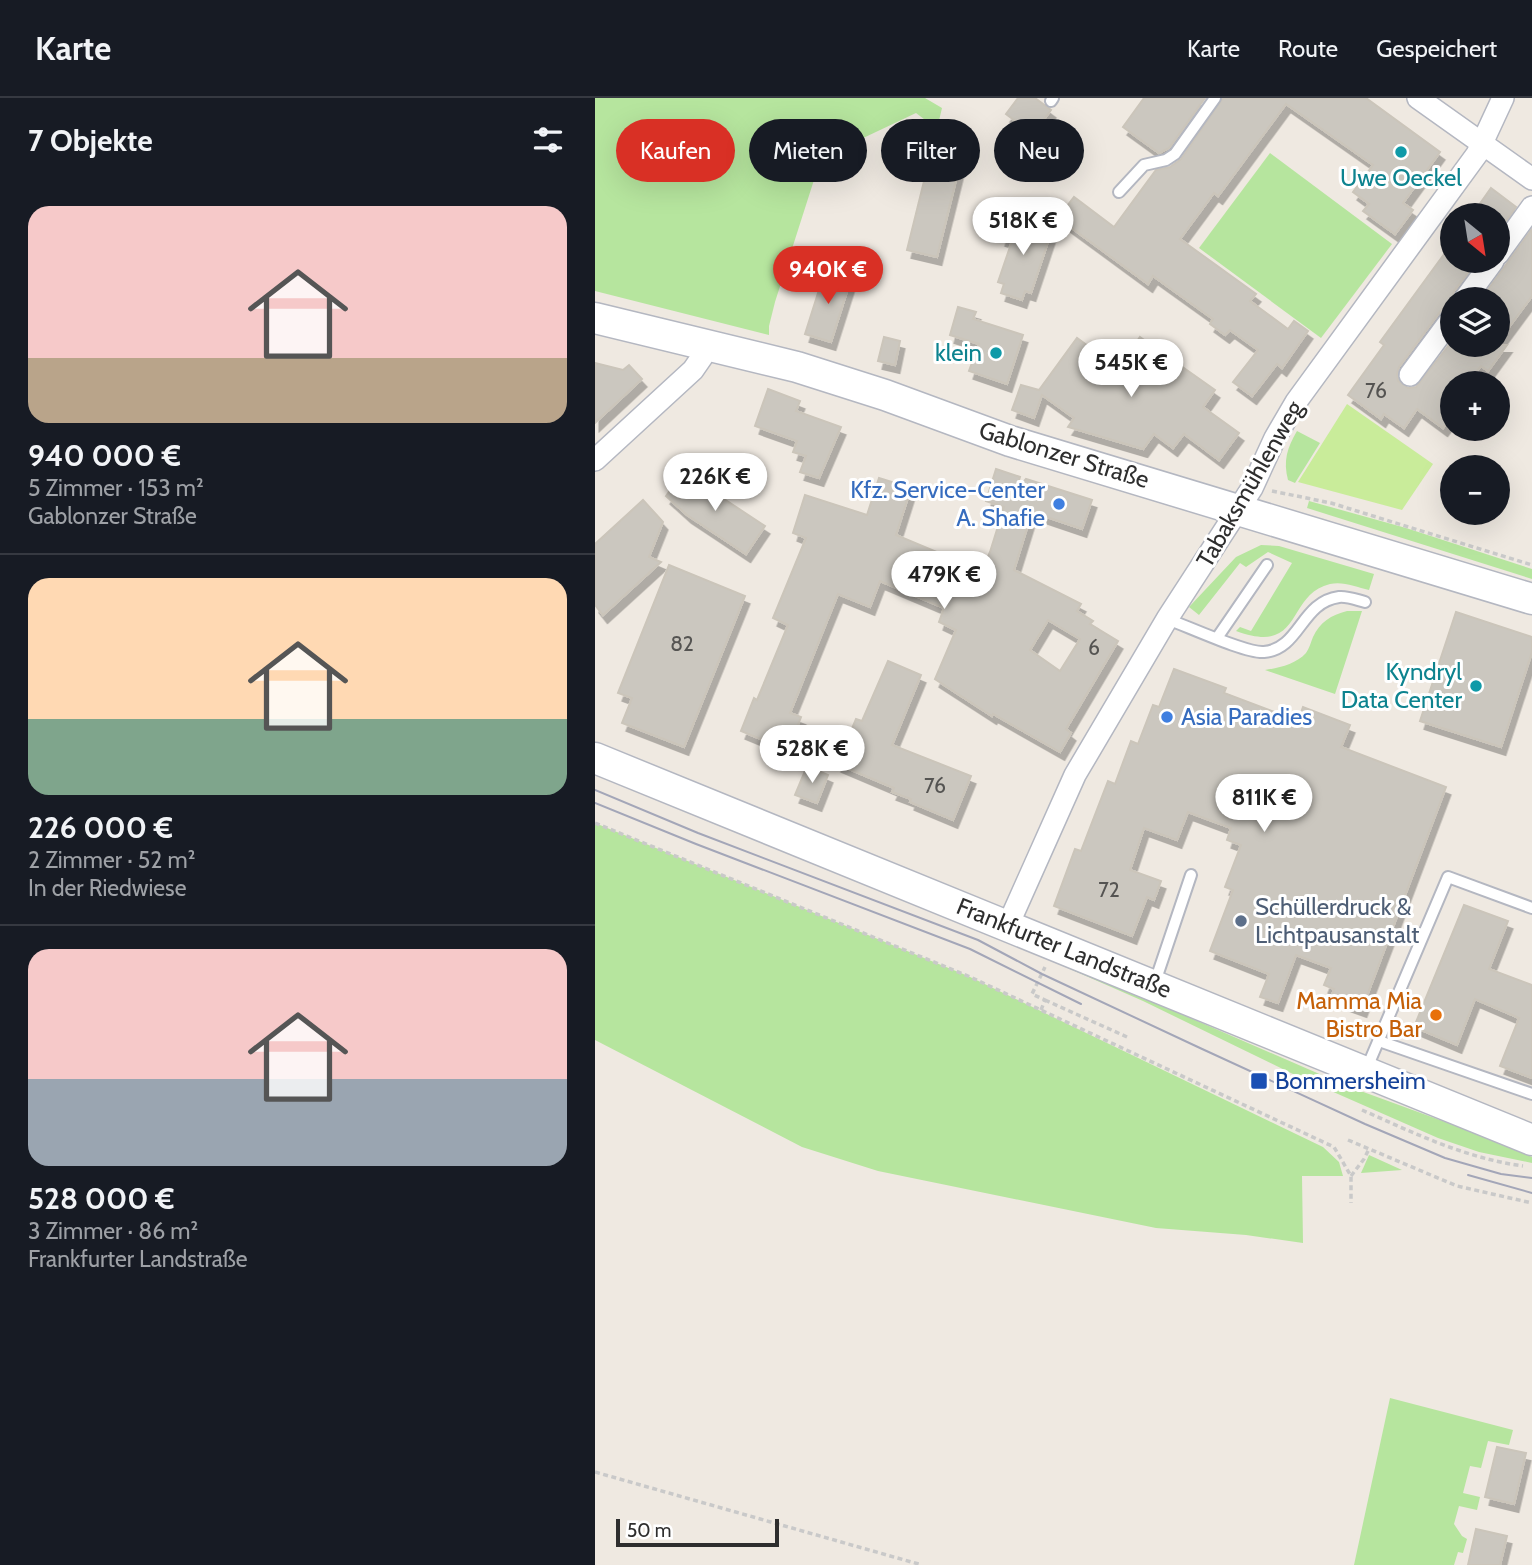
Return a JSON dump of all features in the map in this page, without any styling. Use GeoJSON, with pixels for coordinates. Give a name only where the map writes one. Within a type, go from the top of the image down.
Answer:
{"type":"FeatureCollection","features":[{"type":"Feature","properties":{"kind":"main road","name":"Gablonzer Straße"},"geometry":{"type":"LineString","coordinates":[[595,318],[797,367],[885,395],[1010,441],[1532,599]]}},
{"type":"Feature","properties":{"kind":"main road","name":"Frankfurter Landstraße"},"geometry":{"type":"LineString","coordinates":[[595,758],[1532,1140]]}},
{"type":"Feature","properties":{"kind":"street"},"geometry":{"type":"LineString","coordinates":[[1418,98],[1532,179]]}},
{"type":"Feature","properties":{"kind":"street","name":"Tabaksmühlenweg"},"geometry":{"type":"LineString","coordinates":[[1008,925],[1075,775],[1167,618],[1252,488],[1275,438],[1296,402],[1477,154],[1503,98]]}},
{"type":"Feature","properties":{"kind":"street"},"geometry":{"type":"LineString","coordinates":[[1510,237],[1532,207]]}},
{"type":"Feature","properties":{"kind":"street"},"geometry":{"type":"LineString","coordinates":[[1410,375],[1440,335]]}},
{"type":"Feature","properties":{"kind":"street"},"geometry":{"type":"LineString","coordinates":[[595,460],[693,369],[707,345]]}},
{"type":"Feature","properties":{"kind":"lane"},"geometry":{"type":"LineString","coordinates":[[1119,192],[1144,165],[1166,160],[1175,154],[1215,98]]}},
{"type":"Feature","properties":{"kind":"lane"},"geometry":{"type":"LineString","coordinates":[[1217,638],[1267,565]]}},
{"type":"Feature","properties":{"kind":"lane"},"geometry":{"type":"LineString","coordinates":[[1167,618],[1249,651],[1264,652],[1280,647],[1293,637],[1307,615],[1322,601],[1341,596],[1365,602]]}},
{"type":"Feature","properties":{"kind":"lane"},"geometry":{"type":"LineString","coordinates":[[1154,985],[1191,875]]}},
{"type":"Feature","properties":{"kind":"lane"},"geometry":{"type":"LineString","coordinates":[[1365,1073],[1448,877],[1532,908]]}},
{"type":"Feature","properties":{"kind":"lane"},"geometry":{"type":"LineString","coordinates":[[1379,1041],[1532,1094]]}},
{"type":"Feature","properties":{"kind":"path"},"geometry":{"type":"LineString","coordinates":[[595,822],[968,976],[1334,1147],[1351,1176],[1351,1203]]}},
{"type":"Feature","properties":{"kind":"path"},"geometry":{"type":"LineString","coordinates":[[1046,941],[1039,959],[1047,963],[1032,994],[1127,1037]]}},
{"type":"Feature","properties":{"kind":"path"},"geometry":{"type":"LineString","coordinates":[[1041,1010],[1045,1000]]}},
{"type":"Feature","properties":{"kind":"path"},"geometry":{"type":"LineString","coordinates":[[1362,1110],[1435,1143],[1476,1156],[1532,1167]]}},
{"type":"Feature","properties":{"kind":"path"},"geometry":{"type":"LineString","coordinates":[[1347,1140],[1457,1186],[1532,1203]]}},
{"type":"Feature","properties":{"kind":"path"},"geometry":{"type":"LineString","coordinates":[[1351,1176],[1369,1149]]}},
{"type":"Feature","properties":{"kind":"path"},"geometry":{"type":"LineString","coordinates":[[595,1472],[922,1565]]}},
{"type":"Feature","properties":{"kind":"green space"},"geometry":{"type":"Polygon","coordinates":[[[595,98],[925,98],[942,108],[939,119],[924,119],[916,113],[903,119],[881,119],[881,130],[867,136],[867,119],[749,119],[749,182],[813,182],[775,302],[769,335],[595,291],[595,98]]]}},
{"type":"Feature","properties":{"kind":"green space"},"geometry":{"type":"Polygon","coordinates":[[[1270,153],[1392,244],[1321,338],[1199,248],[1270,153]]]}},
{"type":"Feature","properties":{"kind":"green space"},"geometry":{"type":"Polygon","coordinates":[[[1347,404],[1433,464],[1402,510],[1298,482],[1347,404]]]}},
{"type":"Feature","properties":{"kind":"green space"},"geometry":{"type":"Polygon","coordinates":[[[1297,431],[1320,443],[1295,483],[1288,480],[1286,461],[1288,449],[1297,431]]]}},
{"type":"Feature","properties":{"kind":"green space"},"geometry":{"type":"Polygon","coordinates":[[[1309,501],[1406,528],[1532,569],[1532,579],[1307,508],[1309,501]]]}},
{"type":"Feature","properties":{"kind":"green space"},"geometry":{"type":"Polygon","coordinates":[[[1261,545],[1279,546],[1374,574],[1369,590],[1345,584],[1330,584],[1316,590],[1284,630],[1273,636],[1258,637],[1236,631],[1240,627],[1251,631],[1292,563],[1268,552],[1246,567],[1240,563],[1199,615],[1189,607],[1236,557],[1261,545]]]}},
{"type":"Feature","properties":{"kind":"green space"},"geometry":{"type":"Polygon","coordinates":[[[1347,611],[1362,611],[1335,694],[1265,670],[1287,665],[1302,657],[1323,623],[1347,611]]]}},
{"type":"Feature","properties":{"kind":"green space"},"geometry":{"type":"Polygon","coordinates":[[[595,823],[968,976],[1323,1147],[1339,1162],[1343,1176],[1302,1176],[1303,1243],[1246,1235],[1156,1228],[878,1171],[802,1147],[595,1040],[595,823]]]}},
{"type":"Feature","properties":{"kind":"green space"},"geometry":{"type":"Polygon","coordinates":[[[1048,956],[1347,1086],[1481,1135],[1532,1157],[1532,1163],[1479,1152],[1438,1138],[1297,1076],[1143,1001],[1045,958],[1048,956]]]}},
{"type":"Feature","properties":{"kind":"green space"},"geometry":{"type":"Polygon","coordinates":[[[1369,1155],[1402,1170],[1361,1173],[1369,1155]]]}},
{"type":"Feature","properties":{"kind":"green space"},"geometry":{"type":"Polygon","coordinates":[[[1390,1398],[1513,1430],[1509,1445],[1488,1441],[1481,1468],[1470,1466],[1463,1493],[1480,1497],[1477,1510],[1459,1506],[1454,1524],[1467,1539],[1463,1553],[1458,1552],[1454,1565],[1354,1565],[1390,1398]]]}},
{"type":"Feature","properties":{"kind":"building"},"geometry":{"type":"Polygon","coordinates":[[[1018,98],[1035,98],[1051,110],[1044,119],[1013,119],[1006,114],[1018,98]]]}},
{"type":"Feature","properties":{"kind":"building"},"geometry":{"type":"Polygon","coordinates":[[[1144,98],[1205,98],[1169,148],[1159,153],[1123,127],[1144,98]]]}},
{"type":"Feature","properties":{"kind":"building"},"geometry":{"type":"Polygon","coordinates":[[[1223,98],[1366,98],[1440,152],[1403,203],[1413,210],[1395,234],[1363,211],[1369,204],[1353,192],[1373,165],[1286,104],[1218,196],[1214,193],[1180,239],[1256,294],[1250,301],[1288,329],[1294,321],[1308,331],[1282,368],[1277,364],[1252,396],[1233,382],[1258,350],[1230,330],[1225,335],[1210,324],[1213,319],[1153,276],[1148,284],[1058,218],[1074,197],[1114,227],[1156,170],[1170,167],[1181,159],[1223,98]]]}},
{"type":"Feature","properties":{"kind":"building"},"geometry":{"type":"Polygon","coordinates":[[[924,182],[956,182],[937,257],[907,250],[924,182]]]}},
{"type":"Feature","properties":{"kind":"building"},"geometry":{"type":"Polygon","coordinates":[[[1491,188],[1516,207],[1510,215],[1510,203],[1480,203],[1491,188]]]}},
{"type":"Feature","properties":{"kind":"building"},"geometry":{"type":"Polygon","coordinates":[[[1007,218],[1018,222],[1019,219],[1052,230],[1031,293],[1025,291],[1022,300],[1001,293],[1004,284],[998,282],[1012,241],[1001,238],[1007,218]]]}},
{"type":"Feature","properties":{"kind":"building"},"geometry":{"type":"Polygon","coordinates":[[[1532,229],[1532,296],[1510,326],[1510,287],[1490,287],[1500,273],[1510,273],[1510,259],[1532,229]]]}},
{"type":"Feature","properties":{"kind":"building"},"geometry":{"type":"Polygon","coordinates":[[[1440,260],[1440,273],[1468,273],[1457,287],[1440,287],[1440,312],[1399,367],[1398,381],[1408,388],[1416,387],[1440,356],[1498,357],[1488,371],[1481,366],[1477,371],[1440,371],[1440,426],[1417,409],[1404,428],[1384,414],[1381,419],[1348,395],[1384,345],[1380,342],[1440,260]]]}},
{"type":"Feature","properties":{"kind":"building"},"geometry":{"type":"Polygon","coordinates":[[[825,271],[851,279],[831,342],[805,334],[825,271]]]}},
{"type":"Feature","properties":{"kind":"building","name":"klein"},"geometry":{"type":"Polygon","coordinates":[[[958,307],[976,312],[973,319],[1023,335],[1007,384],[969,371],[979,344],[950,335],[958,307]]]}},
{"type":"Feature","properties":{"kind":"building"},"geometry":{"type":"Polygon","coordinates":[[[884,337],[900,341],[895,365],[878,361],[884,337]]]}},
{"type":"Feature","properties":{"kind":"building"},"geometry":{"type":"Polygon","coordinates":[[[1140,337],[1215,390],[1203,407],[1239,433],[1219,460],[1184,434],[1173,448],[1154,434],[1143,449],[1068,427],[1074,418],[1042,395],[1034,418],[1012,410],[1021,385],[1039,390],[1077,338],[1118,368],[1140,337]]]}},
{"type":"Feature","properties":{"kind":"building"},"geometry":{"type":"Polygon","coordinates":[[[595,363],[623,370],[629,365],[642,379],[595,423],[595,363]]]}},
{"type":"Feature","properties":{"kind":"building"},"geometry":{"type":"Polygon","coordinates":[[[768,389],[800,401],[796,411],[841,427],[819,478],[800,472],[806,456],[793,452],[797,441],[755,426],[768,389]]]}},
{"type":"Feature","properties":{"kind":"building"},"geometry":{"type":"Polygon","coordinates":[[[996,469],[1020,477],[1016,490],[1026,479],[1092,500],[1082,529],[1032,512],[1014,570],[1081,604],[1077,611],[1093,621],[1090,624],[1118,641],[1066,729],[1071,733],[1060,752],[993,714],[992,716],[935,679],[956,630],[939,622],[944,608],[880,581],[870,607],[838,594],[790,713],[801,717],[788,750],[741,731],[788,625],[773,618],[806,538],[793,533],[805,495],[867,515],[879,478],[911,488],[896,535],[944,555],[939,567],[976,584],[990,552],[1004,507],[986,501],[996,469]],[[1048,620],[1030,650],[1060,671],[1080,639],[1048,620]]]}},
{"type":"Feature","properties":{"kind":"building"},"geometry":{"type":"Polygon","coordinates":[[[683,472],[765,526],[746,554],[687,515],[666,496],[683,472]]]}},
{"type":"Feature","properties":{"kind":"building"},"geometry":{"type":"Polygon","coordinates":[[[643,500],[663,522],[649,557],[661,562],[603,615],[595,605],[595,544],[643,500]]]}},
{"type":"Feature","properties":{"kind":"building"},"geometry":{"type":"Polygon","coordinates":[[[669,565],[745,596],[684,747],[622,723],[632,698],[618,693],[669,565]]]}},
{"type":"Feature","properties":{"kind":"building","name":"Kyndryl Data Center"},"geometry":{"type":"Polygon","coordinates":[[[1456,612],[1532,637],[1532,652],[1501,747],[1420,721],[1456,612]]]}},
{"type":"Feature","properties":{"kind":"building"},"geometry":{"type":"Polygon","coordinates":[[[888,661],[921,675],[892,745],[971,776],[953,820],[910,802],[911,799],[892,792],[894,788],[837,764],[856,719],[862,721],[888,661]]]}},
{"type":"Feature","properties":{"kind":"building"},"geometry":{"type":"Polygon","coordinates":[[[1174,669],[1226,688],[1224,693],[1298,721],[1303,707],[1350,725],[1341,747],[1446,787],[1362,1009],[1331,998],[1334,989],[1324,985],[1331,968],[1296,955],[1278,1003],[1260,997],[1269,974],[1210,951],[1233,890],[1225,887],[1241,845],[1227,840],[1231,828],[1188,812],[1177,840],[1144,828],[1130,870],[1161,881],[1154,900],[1147,897],[1132,936],[1054,906],[1075,849],[1081,851],[1108,781],[1115,784],[1131,741],[1138,744],[1153,705],[1159,707],[1174,669]]]}},
{"type":"Feature","properties":{"kind":"building"},"geometry":{"type":"Polygon","coordinates":[[[807,766],[828,775],[817,803],[795,795],[807,766]]]}},
{"type":"Feature","properties":{"kind":"building"},"geometry":{"type":"Polygon","coordinates":[[[1464,905],[1508,921],[1489,969],[1532,985],[1532,1078],[1500,1066],[1519,1018],[1496,1008],[1475,999],[1457,1045],[1414,1027],[1464,905]]]}},
{"type":"Feature","properties":{"kind":"building"},"geometry":{"type":"Polygon","coordinates":[[[1497,1447],[1526,1453],[1514,1504],[1485,1497],[1497,1447]]]}},
{"type":"Feature","properties":{"kind":"building"},"geometry":{"type":"Polygon","coordinates":[[[1476,1529],[1507,1536],[1500,1565],[1468,1565],[1476,1529]]]}},
{"type":"Feature","properties":{"kind":"tram line"},"geometry":{"type":"LineString","coordinates":[[595,790],[698,833],[978,940],[1042,974],[1200,1048],[1445,1158],[1501,1174],[1532,1178]]}},
{"type":"Feature","properties":{"kind":"tram line"},"geometry":{"type":"LineString","coordinates":[[595,803],[970,949],[1081,1004]]}},
{"type":"Feature","properties":{"kind":"tram line"},"geometry":{"type":"LineString","coordinates":[[1468,1175],[1532,1193]]}},
{"type":"Feature","properties":{"kind":"place","name":"Uwe Oeckel"},"geometry":{"type":"Point","coordinates":[1401,152]}},
{"type":"Feature","properties":{"kind":"place","name":"klein"},"geometry":{"type":"Point","coordinates":[996,353]}},
{"type":"Feature","properties":{"kind":"place","name":"Kfz. Service-Center A. Shafie"},"geometry":{"type":"Point","coordinates":[1059,504]}},
{"type":"Feature","properties":{"kind":"place","name":"Kyndryl Data Center"},"geometry":{"type":"Point","coordinates":[1476,686]}},
{"type":"Feature","properties":{"kind":"place","name":"Asia Paradies"},"geometry":{"type":"Point","coordinates":[1167,717]}},
{"type":"Feature","properties":{"kind":"place","name":"Schüllerdruck & Lichtpausanstalt"},"geometry":{"type":"Point","coordinates":[1241,921]}},
{"type":"Feature","properties":{"kind":"place","name":"Mamma Mia Bistro Bar"},"geometry":{"type":"Point","coordinates":[1436,1015]}},
{"type":"Feature","properties":{"kind":"place","name":"Bommersheim"},"geometry":{"type":"Point","coordinates":[1259,1081]}}]}
